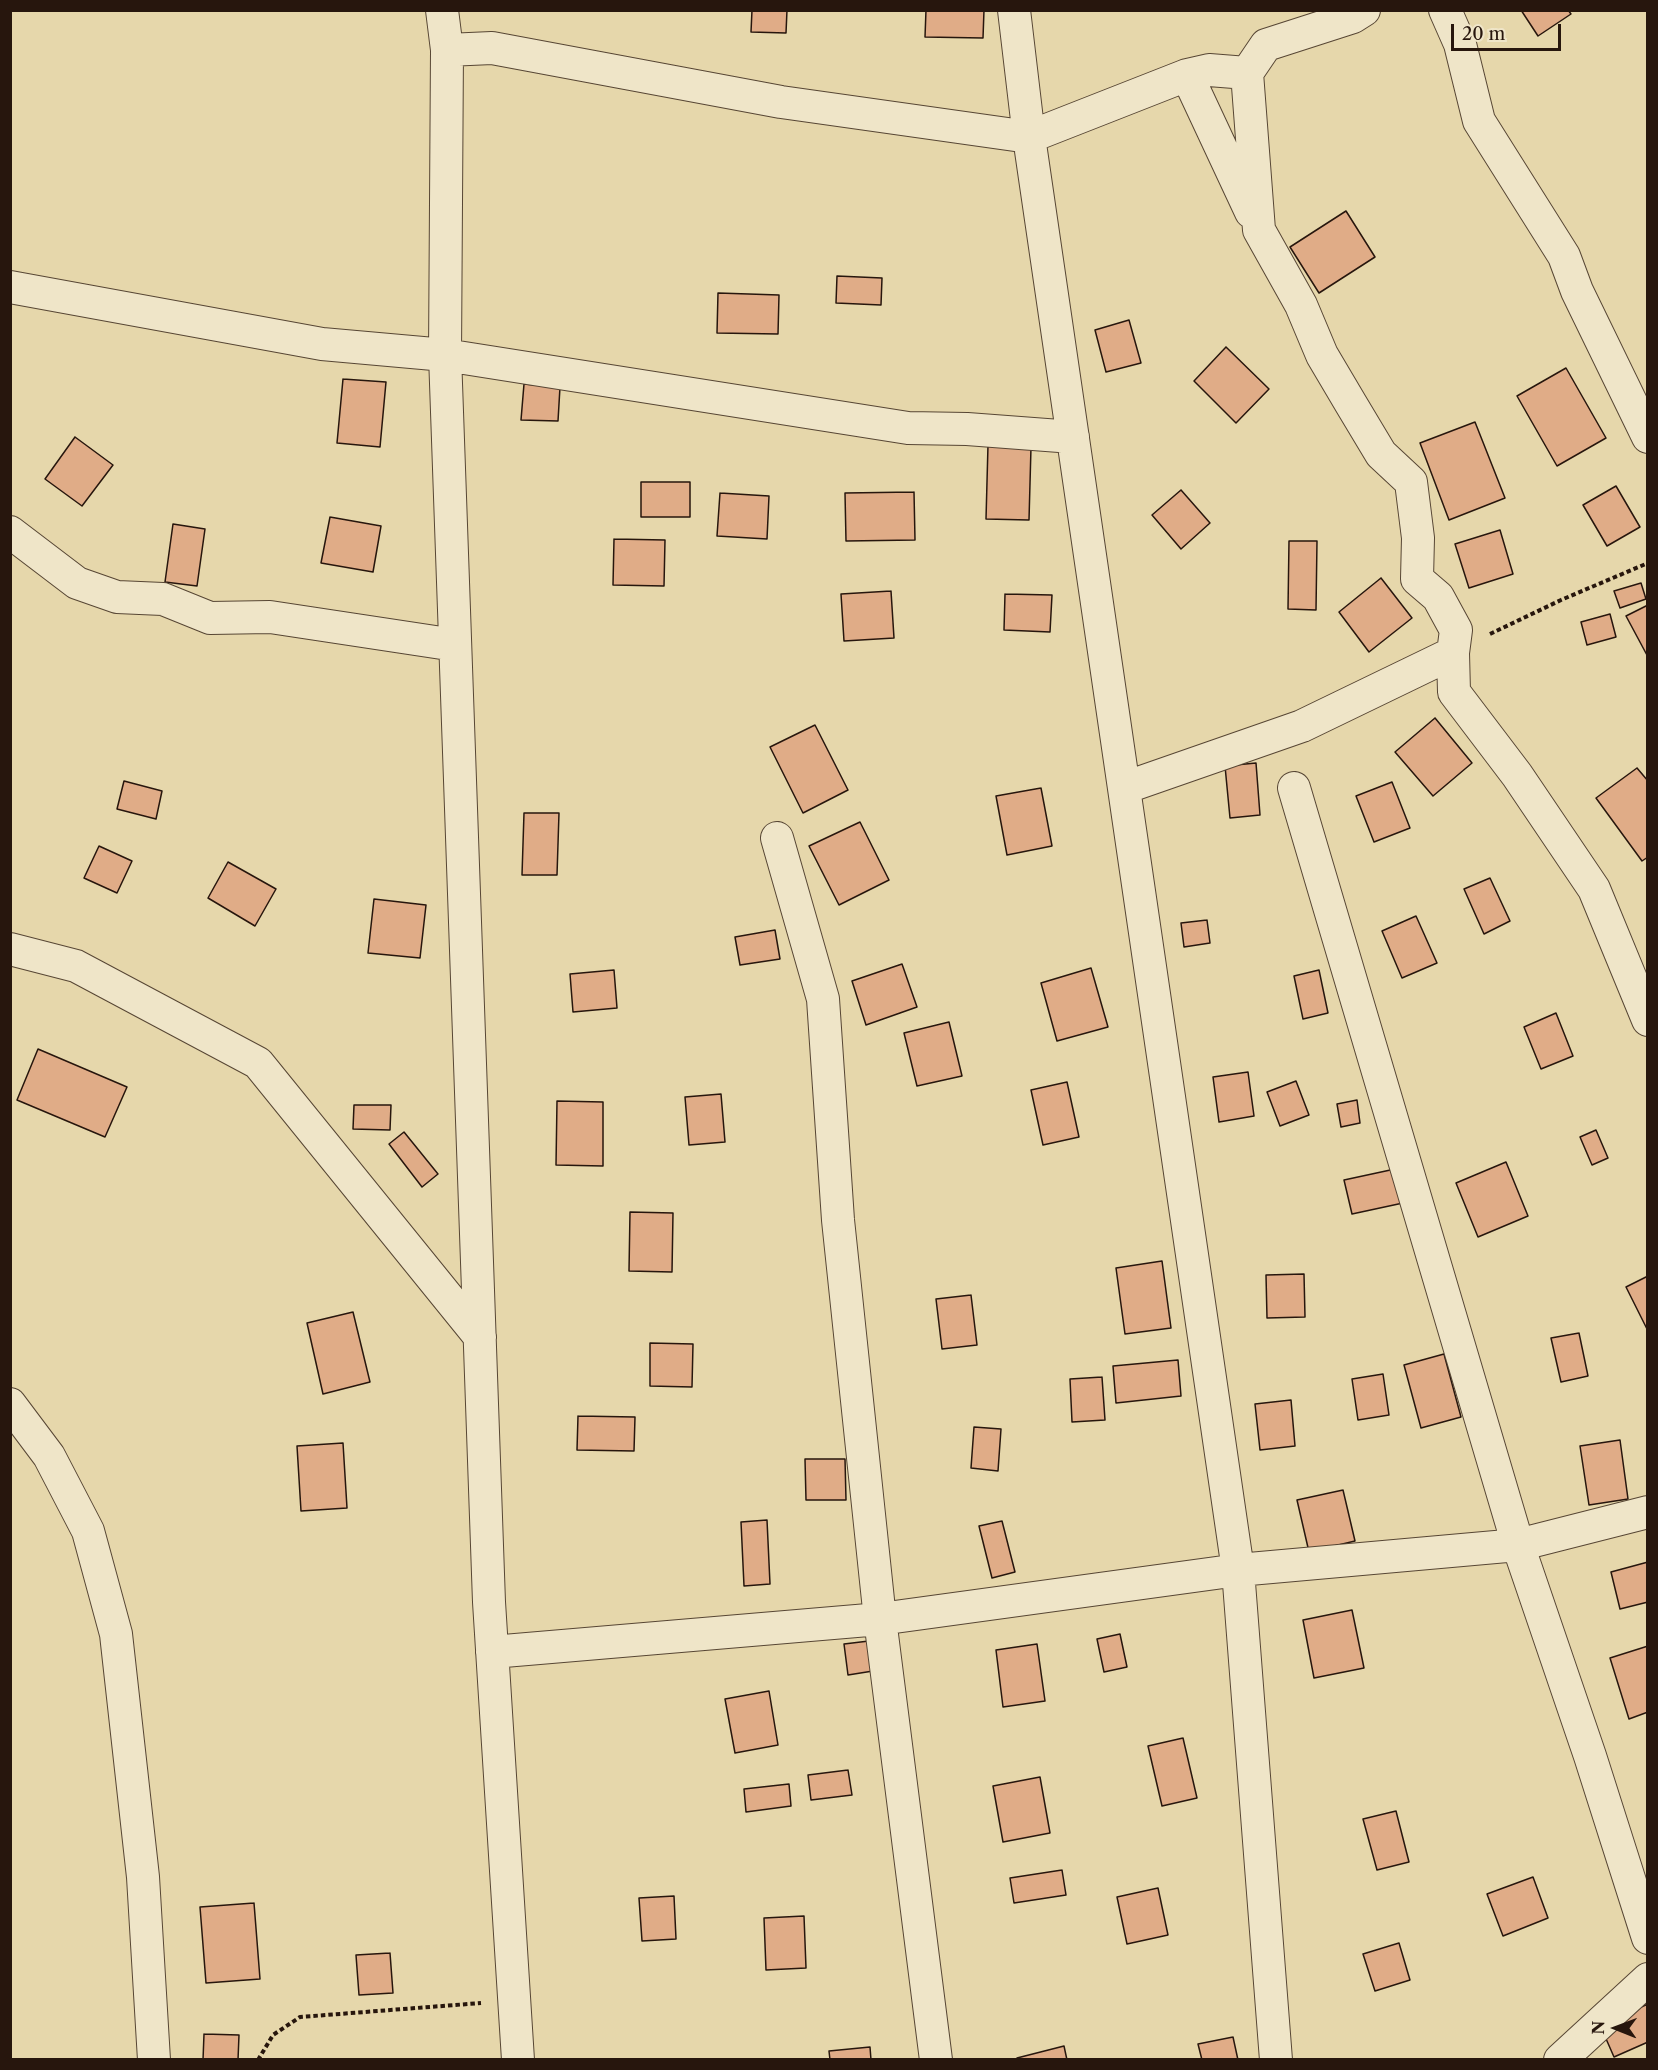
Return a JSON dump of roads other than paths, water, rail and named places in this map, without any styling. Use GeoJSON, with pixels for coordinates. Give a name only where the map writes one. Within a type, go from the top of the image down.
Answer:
{"type":"FeatureCollection","features":[{"type":"Feature","properties":{"kind":"street"},"geometry":{"type":"LineString","coordinates":[[442,10],[447,50],[445,355],[480,1337],[492,1652],[518,2060]]}},
{"type":"Feature","properties":{"kind":"street"},"geometry":{"type":"LineString","coordinates":[[1014,10],[1029,136],[1238,1570],[1276,2060]]}},
{"type":"Feature","properties":{"kind":"street"},"geometry":{"type":"LineString","coordinates":[[1259,230],[1247,73],[1266,45],[1353,17],[1364,10]]}},
{"type":"Feature","properties":{"kind":"street"},"geometry":{"type":"LineString","coordinates":[[1445,10],[1461,44],[1479,121],[1564,256],[1577,291],[1647,437]]}},
{"type":"Feature","properties":{"kind":"street"},"geometry":{"type":"LineString","coordinates":[[447,50],[492,48],[781,102],[1029,136],[1187,75],[1209,70],[1247,73]]}},
{"type":"Feature","properties":{"kind":"street"},"geometry":{"type":"LineString","coordinates":[[1187,75],[1259,230],[1302,305],[1322,355],[1381,454],[1411,482],[1418,538],[1417,579],[1438,597],[1456,630],[1454,692],[1517,775],[1594,889],[1647,1020]]}},
{"type":"Feature","properties":{"kind":"street"},"geometry":{"type":"LineString","coordinates":[[10,287],[322,344],[445,355],[908,428],[967,429],[1073,437]]}},
{"type":"Feature","properties":{"kind":"street"},"geometry":{"type":"LineString","coordinates":[[10,532],[77,583],[117,597],[163,599],[210,618],[270,618],[455,645]]}},
{"type":"Feature","properties":{"kind":"street"},"geometry":{"type":"LineString","coordinates":[[1124,788],[1302,726],[1454,653]]}},
{"type":"Feature","properties":{"kind":"street"},"geometry":{"type":"LineString","coordinates":[[1294,788],[1518,1545],[1590,1756],[1647,1938]]}},
{"type":"Feature","properties":{"kind":"street"},"geometry":{"type":"LineString","coordinates":[[777,838],[823,999],[838,1220],[880,1619],[936,2060]]}},
{"type":"Feature","properties":{"kind":"street"},"geometry":{"type":"LineString","coordinates":[[10,949],[76,966],[258,1063],[480,1337]]}},
{"type":"Feature","properties":{"kind":"street"},"geometry":{"type":"LineString","coordinates":[[10,1404],[50,1456],[88,1531],[116,1634],[143,1877],[154,2060]]}},
{"type":"Feature","properties":{"kind":"street"},"geometry":{"type":"LineString","coordinates":[[492,1652],[880,1619],[1238,1570],[1518,1545],[1647,1512]]}},
{"type":"Feature","properties":{"kind":"street"},"geometry":{"type":"LineString","coordinates":[[1560,2060],[1647,1979]]}}]}
